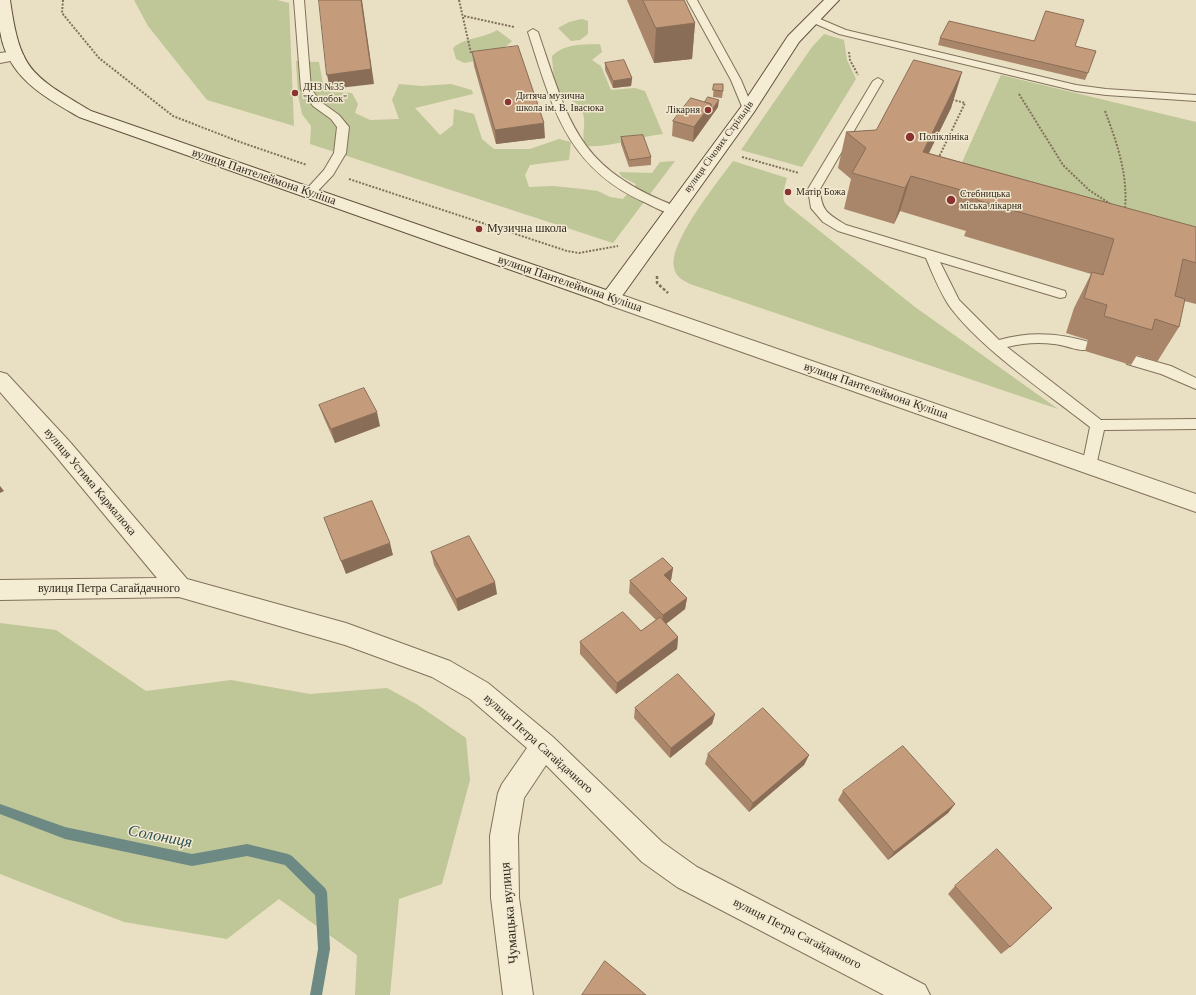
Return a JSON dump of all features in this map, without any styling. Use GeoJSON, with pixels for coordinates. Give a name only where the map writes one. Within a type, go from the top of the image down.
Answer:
{"type":"FeatureCollection","features":[{"type":"Feature","properties":{"kind":"street","name":"вулиця Пантелеймона Куліша"},"geometry":{"type":"LineString","coordinates":[[3,0],[7,27],[16,56],[23,70],[38,84],[85,114],[1196,503]]}},
{"type":"Feature","properties":{"kind":"street","name":"вулиця Січових Стрільців"},"geometry":{"type":"LineString","coordinates":[[610,298],[748,109],[793,39],[832,0]]}},
{"type":"Feature","properties":{"kind":"street"},"geometry":{"type":"LineString","coordinates":[[0,58],[16,56]]}},
{"type":"Feature","properties":{"kind":"street","name":"вулиця Устима Кармалюка"},"geometry":{"type":"LineString","coordinates":[[0,378],[62,448],[179,587]]}},
{"type":"Feature","properties":{"kind":"street","name":"вулиця Петра Сагайдачного"},"geometry":{"type":"LineString","coordinates":[[0,590],[179,587],[346,634],[441,669],[479,691],[544,746],[652,852],[687,877],[915,995]]}},
{"type":"Feature","properties":{"kind":"street","name":"Чумацька вулиця"},"geometry":{"type":"LineString","coordinates":[[518,995],[505,898],[504,836],[511,794],[544,746]]}},
{"type":"Feature","properties":{"kind":"lane"},"geometry":{"type":"LineString","coordinates":[[299,0],[306,89],[317,104],[335,117],[343,127],[340,153],[329,172],[309,193]]}},
{"type":"Feature","properties":{"kind":"lane"},"geometry":{"type":"LineString","coordinates":[[692,0],[736,80],[748,109]]}},
{"type":"Feature","properties":{"kind":"lane"},"geometry":{"type":"LineString","coordinates":[[813,19],[830,28],[1076,88],[1100,92],[1169,95],[1196,98]]}},
{"type":"Feature","properties":{"kind":"lane"},"geometry":{"type":"LineString","coordinates":[[533,32],[566,123],[574,139],[589,158],[609,177],[630,192],[674,210]]}},
{"type":"Feature","properties":{"kind":"lane"},"geometry":{"type":"LineString","coordinates":[[876,85],[814,189],[815,205],[827,219],[842,228],[1060,294]]}},
{"type":"Feature","properties":{"kind":"lane"},"geometry":{"type":"LineString","coordinates":[[931,255],[945,287],[958,308],[997,345],[1098,425],[1196,424]]}},
{"type":"Feature","properties":{"kind":"lane"},"geometry":{"type":"LineString","coordinates":[[997,345],[1010,340],[1035,338],[1056,339],[1087,346]]}},
{"type":"Feature","properties":{"kind":"lane"},"geometry":{"type":"LineString","coordinates":[[1132,360],[1166,370],[1196,384]]}},
{"type":"Feature","properties":{"kind":"lane"},"geometry":{"type":"LineString","coordinates":[[1089,466],[1098,425]]}},
{"type":"Feature","properties":{"kind":"path"},"geometry":{"type":"LineString","coordinates":[[62,0],[62,13],[99,58],[172,116],[240,142],[567,251],[579,253],[620,245]]}},
{"type":"Feature","properties":{"kind":"path"},"geometry":{"type":"LineString","coordinates":[[459,0],[464,16],[471,53]]}},
{"type":"Feature","properties":{"kind":"path"},"geometry":{"type":"LineString","coordinates":[[464,16],[533,32]]}},
{"type":"Feature","properties":{"kind":"path"},"geometry":{"type":"LineString","coordinates":[[853,34],[847,40],[850,60],[860,79],[876,85]]}},
{"type":"Feature","properties":{"kind":"path"},"geometry":{"type":"LineString","coordinates":[[1002,70],[1064,165],[1089,190],[1118,209]]}},
{"type":"Feature","properties":{"kind":"path"},"geometry":{"type":"LineString","coordinates":[[1100,92],[1122,164],[1126,188],[1124,212]]}},
{"type":"Feature","properties":{"kind":"path"},"geometry":{"type":"LineString","coordinates":[[936,164],[965,103],[943,97]]}},
{"type":"Feature","properties":{"kind":"path"},"geometry":{"type":"LineString","coordinates":[[736,156],[820,179]]}},
{"type":"Feature","properties":{"kind":"path"},"geometry":{"type":"LineString","coordinates":[[656,272],[657,282],[670,296]]}},
{"type":"Feature","properties":{"kind":"green space"},"geometry":{"type":"Polygon","coordinates":[[[134,0],[277,0],[289,3],[294,126],[207,100],[148,26],[134,0]]]}},
{"type":"Feature","properties":{"kind":"green space"},"geometry":{"type":"Polygon","coordinates":[[[582,19],[588,21],[588,34],[580,40],[571,41],[558,28],[569,22],[582,19]]]}},
{"type":"Feature","properties":{"kind":"green space"},"geometry":{"type":"Polygon","coordinates":[[[497,30],[512,41],[502,50],[490,56],[471,62],[464,63],[456,59],[453,48],[458,44],[497,30]]]}},
{"type":"Feature","properties":{"kind":"green space"},"geometry":{"type":"Polygon","coordinates":[[[824,34],[844,40],[847,60],[856,79],[802,167],[741,150],[812,47],[824,34]]]}},
{"type":"Feature","properties":{"kind":"green space"},"geometry":{"type":"Polygon","coordinates":[[[600,44],[602,52],[592,60],[601,66],[611,90],[635,88],[645,91],[663,134],[614,144],[585,146],[583,136],[583,113],[578,105],[559,91],[554,76],[552,56],[568,47],[600,44]]]}},
{"type":"Feature","properties":{"kind":"green space"},"geometry":{"type":"Polygon","coordinates":[[[296,61],[319,62],[323,84],[330,92],[352,93],[358,104],[355,113],[370,120],[399,119],[392,100],[399,84],[422,86],[451,84],[472,90],[473,94],[415,108],[440,135],[453,125],[454,109],[474,114],[482,139],[494,149],[530,149],[559,139],[571,142],[569,160],[530,165],[525,175],[529,187],[553,186],[583,189],[598,191],[610,197],[623,199],[636,184],[622,177],[619,172],[652,173],[660,162],[675,161],[613,243],[310,144],[311,126],[302,114],[298,95],[296,61]]]}},
{"type":"Feature","properties":{"kind":"green space"},"geometry":{"type":"Polygon","coordinates":[[[1001,75],[1196,122],[1196,243],[955,178],[1001,75]]]}},
{"type":"Feature","properties":{"kind":"green space"},"geometry":{"type":"Polygon","coordinates":[[[733,161],[787,178],[783,196],[787,205],[915,307],[1058,409],[690,284],[682,279],[677,275],[674,267],[674,256],[679,243],[686,228],[733,161]]]}},
{"type":"Feature","properties":{"kind":"green space"},"geometry":{"type":"Polygon","coordinates":[[[0,623],[56,630],[146,691],[231,680],[310,694],[387,688],[418,705],[466,738],[470,780],[442,884],[399,899],[390,995],[355,995],[357,955],[279,899],[227,939],[124,922],[0,874],[0,623]]]}},
{"type":"Feature","properties":{"kind":"building"},"geometry":{"type":"Polygon","coordinates":[[[319,0],[361,0],[371,69],[327,75],[319,0]]]}},
{"type":"Feature","properties":{"kind":"building"},"geometry":{"type":"Polygon","coordinates":[[[643,0],[684,0],[695,23],[656,28],[643,0]]]}},
{"type":"Feature","properties":{"kind":"building"},"geometry":{"type":"Polygon","coordinates":[[[1046,11],[1084,20],[1075,46],[1096,51],[1088,73],[940,38],[949,21],[1034,41],[1046,11]]]}},
{"type":"Feature","properties":{"kind":"building","name":"Дитяча музична школа ім. В. Івасюка"},"geometry":{"type":"Polygon","coordinates":[[[518,46],[544,123],[495,130],[472,52],[518,46]]]}},
{"type":"Feature","properties":{"kind":"building"},"geometry":{"type":"Polygon","coordinates":[[[624,60],[632,78],[613,81],[605,63],[624,60]]]}},
{"type":"Feature","properties":{"kind":"building"},"geometry":{"type":"Polygon","coordinates":[[[914,60],[962,72],[923,152],[1196,227],[1196,263],[1183,259],[1175,296],[1185,299],[1179,327],[1155,319],[1152,330],[1104,316],[1107,305],[1084,298],[1092,272],[1103,275],[1114,239],[977,200],[979,195],[911,176],[905,188],[852,173],[866,148],[846,132],[876,130],[914,60]]]}},
{"type":"Feature","properties":{"kind":"building"},"geometry":{"type":"Polygon","coordinates":[[[714,84],[723,84],[723,91],[713,90],[714,84]]]}},
{"type":"Feature","properties":{"kind":"building"},"geometry":{"type":"Polygon","coordinates":[[[708,97],[719,100],[711,111],[711,104],[705,102],[708,97]]]}},
{"type":"Feature","properties":{"kind":"building"},"geometry":{"type":"Polygon","coordinates":[[[691,98],[711,104],[694,127],[673,121],[691,98]]]}},
{"type":"Feature","properties":{"kind":"building"},"geometry":{"type":"Polygon","coordinates":[[[643,135],[651,157],[629,160],[621,137],[643,135]]]}},
{"type":"Feature","properties":{"kind":"building"},"geometry":{"type":"Polygon","coordinates":[[[364,388],[377,412],[331,429],[319,405],[364,388]]]}},
{"type":"Feature","properties":{"kind":"building"},"geometry":{"type":"Polygon","coordinates":[[[372,501],[390,543],[341,561],[324,518],[372,501]]]}},
{"type":"Feature","properties":{"kind":"building"},"geometry":{"type":"Polygon","coordinates":[[[469,536],[495,582],[456,599],[431,552],[469,536]]]}},
{"type":"Feature","properties":{"kind":"building"},"geometry":{"type":"Polygon","coordinates":[[[663,558],[673,568],[664,575],[687,598],[663,615],[630,581],[663,558]]]}},
{"type":"Feature","properties":{"kind":"building"},"geometry":{"type":"Polygon","coordinates":[[[623,612],[641,631],[660,617],[678,637],[617,683],[580,642],[623,612]]]}},
{"type":"Feature","properties":{"kind":"building"},"geometry":{"type":"Polygon","coordinates":[[[678,674],[715,714],[671,748],[635,708],[678,674]]]}},
{"type":"Feature","properties":{"kind":"building"},"geometry":{"type":"Polygon","coordinates":[[[763,708],[809,755],[753,803],[708,754],[763,708]]]}},
{"type":"Feature","properties":{"kind":"building"},"geometry":{"type":"Polygon","coordinates":[[[903,746],[955,804],[894,852],[843,791],[903,746]]]}},
{"type":"Feature","properties":{"kind":"building"},"geometry":{"type":"Polygon","coordinates":[[[997,849],[1052,908],[1010,947],[955,886],[997,849]]]}},
{"type":"Feature","properties":{"kind":"building"},"geometry":{"type":"Polygon","coordinates":[[[605,961],[646,995],[582,995],[605,961]]]}},
{"type":"Feature","properties":{"kind":"waterway","name":"Солониця"},"geometry":{"type":"LineString","coordinates":[[0,809],[65,833],[192,860],[247,850],[288,860],[321,892],[324,949],[316,995]]}},
{"type":"Feature","properties":{"kind":"place","name":"ДНЗ №35 \"Колобок\""},"geometry":{"type":"Point","coordinates":[295,93]}},
{"type":"Feature","properties":{"kind":"place","name":"Дитяча музична школа ім. В. Івасюка"},"geometry":{"type":"Point","coordinates":[508,102]}},
{"type":"Feature","properties":{"kind":"place","name":"Лікарня"},"geometry":{"type":"Point","coordinates":[708,110]}},
{"type":"Feature","properties":{"kind":"place","name":"Поліклініка"},"geometry":{"type":"Point","coordinates":[910,137]}},
{"type":"Feature","properties":{"kind":"place","name":"Матір Божа"},"geometry":{"type":"Point","coordinates":[788,192]}},
{"type":"Feature","properties":{"kind":"place","name":"Стебницька міська лікарня"},"geometry":{"type":"Point","coordinates":[951,200]}},
{"type":"Feature","properties":{"kind":"place","name":"Музична школа"},"geometry":{"type":"Point","coordinates":[479,229]}}]}
